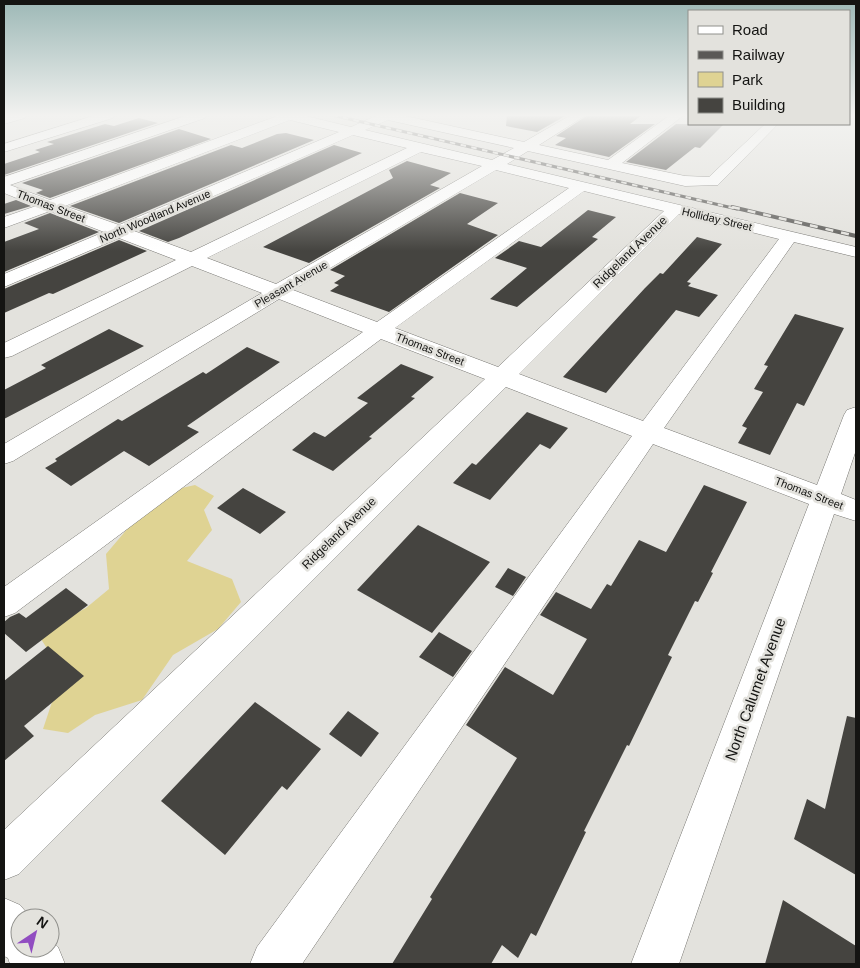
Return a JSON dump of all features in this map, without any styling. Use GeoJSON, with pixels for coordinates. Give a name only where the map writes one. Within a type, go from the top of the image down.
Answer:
{"type":"FeatureCollection","features":[{"type":"Feature","properties":{"kind":"street"},"geometry":{"type":"LineString","coordinates":[[4,182],[68,160]]}},
{"type":"Feature","properties":{"kind":"street"},"geometry":{"type":"LineString","coordinates":[[4,224],[172,160]]}},
{"type":"Feature","properties":{"kind":"street","name":"North Woodland Avenue"},"geometry":{"type":"LineString","coordinates":[[4,280],[284,160]]}},
{"type":"Feature","properties":{"kind":"street"},"geometry":{"type":"LineString","coordinates":[[4,351],[393,160]]}},
{"type":"Feature","properties":{"kind":"street","name":"Holliday Street"},"geometry":{"type":"LineString","coordinates":[[474,160],[856,252]]}},
{"type":"Feature","properties":{"kind":"street","name":"Pleasant Avenue"},"geometry":{"type":"LineString","coordinates":[[4,455],[503,160]]}},
{"type":"Feature","properties":{"kind":"street"},"geometry":{"type":"LineString","coordinates":[[588,160],[685,181],[713,182],[735,160]]}},
{"type":"Feature","properties":{"kind":"street"},"geometry":{"type":"LineString","coordinates":[[610,165],[617,160]]}},
{"type":"Feature","properties":{"kind":"street"},"geometry":{"type":"LineString","coordinates":[[4,604],[379,330],[581,186]]}},
{"type":"Feature","properties":{"kind":"street","name":"Thomas Street"},"geometry":{"type":"LineString","coordinates":[[4,188],[856,511]]}},
{"type":"Feature","properties":{"kind":"street","name":"Ridgeland Avenue"},"geometry":{"type":"LineString","coordinates":[[4,859],[501,376],[676,209]]}},
{"type":"Feature","properties":{"kind":"street"},"geometry":{"type":"LineString","coordinates":[[274,964],[648,432],[790,236]]}},
{"type":"Feature","properties":{"kind":"street","name":"North Calumet Avenue"},"geometry":{"type":"LineString","coordinates":[[655,964],[856,415]]}},
{"type":"Feature","properties":{"kind":"green space"},"geometry":{"type":"Polygon","coordinates":[[[195,485],[214,496],[204,510],[212,530],[187,561],[232,579],[241,602],[218,629],[173,655],[142,700],[95,715],[68,733],[43,729],[62,672],[41,639],[48,628],[86,608],[109,589],[106,554],[140,514],[173,490],[195,485]]]}},
{"type":"Feature","properties":{"kind":"building"},"geometry":{"type":"Polygon","coordinates":[[[15,160],[48,160],[4,175],[4,164],[15,160]]]}},
{"type":"Feature","properties":{"kind":"building"},"geometry":{"type":"Polygon","coordinates":[[[88,160],[153,160],[50,198],[36,193],[43,190],[22,183],[88,160]]]}},
{"type":"Feature","properties":{"kind":"building"},"geometry":{"type":"Polygon","coordinates":[[[191,160],[267,160],[119,223],[70,206],[191,160]]]}},
{"type":"Feature","properties":{"kind":"building"},"geometry":{"type":"Polygon","coordinates":[[[300,160],[347,160],[168,242],[139,231],[300,160]]]}},
{"type":"Feature","properties":{"kind":"building"},"geometry":{"type":"Polygon","coordinates":[[[628,160],[678,160],[666,170],[626,162],[628,160]]]}},
{"type":"Feature","properties":{"kind":"building"},"geometry":{"type":"Polygon","coordinates":[[[407,161],[451,173],[430,185],[440,188],[309,263],[263,247],[393,178],[389,170],[407,161]]]}},
{"type":"Feature","properties":{"kind":"building"},"geometry":{"type":"Polygon","coordinates":[[[460,193],[498,203],[467,224],[498,235],[389,312],[330,291],[339,285],[334,283],[345,276],[330,270],[460,193]]]}},
{"type":"Feature","properties":{"kind":"building"},"geometry":{"type":"Polygon","coordinates":[[[16,200],[31,206],[4,214],[4,204],[16,200]]]}},
{"type":"Feature","properties":{"kind":"building"},"geometry":{"type":"Polygon","coordinates":[[[588,210],[616,217],[592,237],[598,239],[517,307],[490,299],[527,268],[495,258],[519,241],[541,247],[588,210]]]}},
{"type":"Feature","properties":{"kind":"building"},"geometry":{"type":"Polygon","coordinates":[[[50,213],[99,232],[4,272],[4,242],[39,229],[24,223],[50,213]]]}},
{"type":"Feature","properties":{"kind":"building"},"geometry":{"type":"Polygon","coordinates":[[[697,237],[722,244],[687,282],[691,283],[688,286],[718,295],[699,317],[676,310],[606,393],[563,377],[645,288],[660,273],[663,274],[697,237]]]}},
{"type":"Feature","properties":{"kind":"building"},"geometry":{"type":"Polygon","coordinates":[[[119,240],[147,251],[53,294],[49,293],[4,313],[4,289],[119,240]]]}},
{"type":"Feature","properties":{"kind":"building"},"geometry":{"type":"Polygon","coordinates":[[[795,314],[844,328],[804,406],[797,403],[770,455],[738,443],[747,428],[742,426],[763,392],[754,389],[768,366],[764,365],[795,314]]]}},
{"type":"Feature","properties":{"kind":"building"},"geometry":{"type":"Polygon","coordinates":[[[109,329],[144,346],[4,419],[4,390],[46,368],[41,365],[109,329]]]}},
{"type":"Feature","properties":{"kind":"building"},"geometry":{"type":"Polygon","coordinates":[[[247,347],[280,362],[187,426],[199,432],[149,466],[124,451],[71,486],[45,468],[57,461],[55,459],[118,419],[122,421],[203,372],[206,374],[247,347]]]}},
{"type":"Feature","properties":{"kind":"building"},"geometry":{"type":"Polygon","coordinates":[[[401,364],[434,377],[411,397],[415,398],[333,471],[292,450],[314,432],[325,437],[368,403],[357,398],[401,364]]]}},
{"type":"Feature","properties":{"kind":"building"},"geometry":{"type":"Polygon","coordinates":[[[527,412],[568,428],[550,449],[540,444],[490,500],[453,483],[472,463],[476,465],[527,412]]]}},
{"type":"Feature","properties":{"kind":"building"},"geometry":{"type":"Polygon","coordinates":[[[704,485],[747,502],[711,572],[713,573],[698,602],[695,601],[668,655],[672,657],[629,746],[627,745],[584,831],[586,832],[536,936],[531,933],[518,958],[502,945],[491,964],[392,964],[432,899],[430,897],[517,758],[466,725],[505,667],[553,695],[587,639],[540,615],[556,592],[591,609],[607,584],[611,586],[639,540],[666,552],[704,485]]]}},
{"type":"Feature","properties":{"kind":"building"},"geometry":{"type":"Polygon","coordinates":[[[243,488],[286,512],[260,534],[217,508],[243,488]]]}},
{"type":"Feature","properties":{"kind":"building"},"geometry":{"type":"Polygon","coordinates":[[[418,525],[490,562],[432,633],[357,590],[418,525]]]}},
{"type":"Feature","properties":{"kind":"building"},"geometry":{"type":"Polygon","coordinates":[[[508,568],[526,577],[513,596],[495,587],[508,568]]]}},
{"type":"Feature","properties":{"kind":"building"},"geometry":{"type":"Polygon","coordinates":[[[66,588],[88,605],[26,652],[4,633],[4,622],[10,617],[19,613],[26,618],[66,588]]]}},
{"type":"Feature","properties":{"kind":"building"},"geometry":{"type":"Polygon","coordinates":[[[439,632],[472,651],[453,677],[419,657],[439,632]]]}},
{"type":"Feature","properties":{"kind":"building"},"geometry":{"type":"Polygon","coordinates":[[[48,646],[84,676],[24,726],[34,736],[4,761],[4,681],[48,646]]]}},
{"type":"Feature","properties":{"kind":"building"},"geometry":{"type":"Polygon","coordinates":[[[255,702],[321,749],[287,790],[282,786],[225,855],[161,801],[255,702]]]}},
{"type":"Feature","properties":{"kind":"building"},"geometry":{"type":"Polygon","coordinates":[[[348,711],[379,733],[361,757],[329,734],[348,711]]]}},
{"type":"Feature","properties":{"kind":"building"},"geometry":{"type":"Polygon","coordinates":[[[847,716],[856,718],[856,875],[794,839],[807,799],[825,809],[847,716]]]}},
{"type":"Feature","properties":{"kind":"building"},"geometry":{"type":"Polygon","coordinates":[[[783,900],[856,946],[856,964],[765,964],[783,900]]]}},
{"type":"Feature","properties":{"kind":"railway"},"geometry":{"type":"LineString","coordinates":[[527,160],[737,209]]}},
{"type":"Feature","properties":{"kind":"railway"},"geometry":{"type":"LineString","coordinates":[[732,207],[856,236]]}}]}
